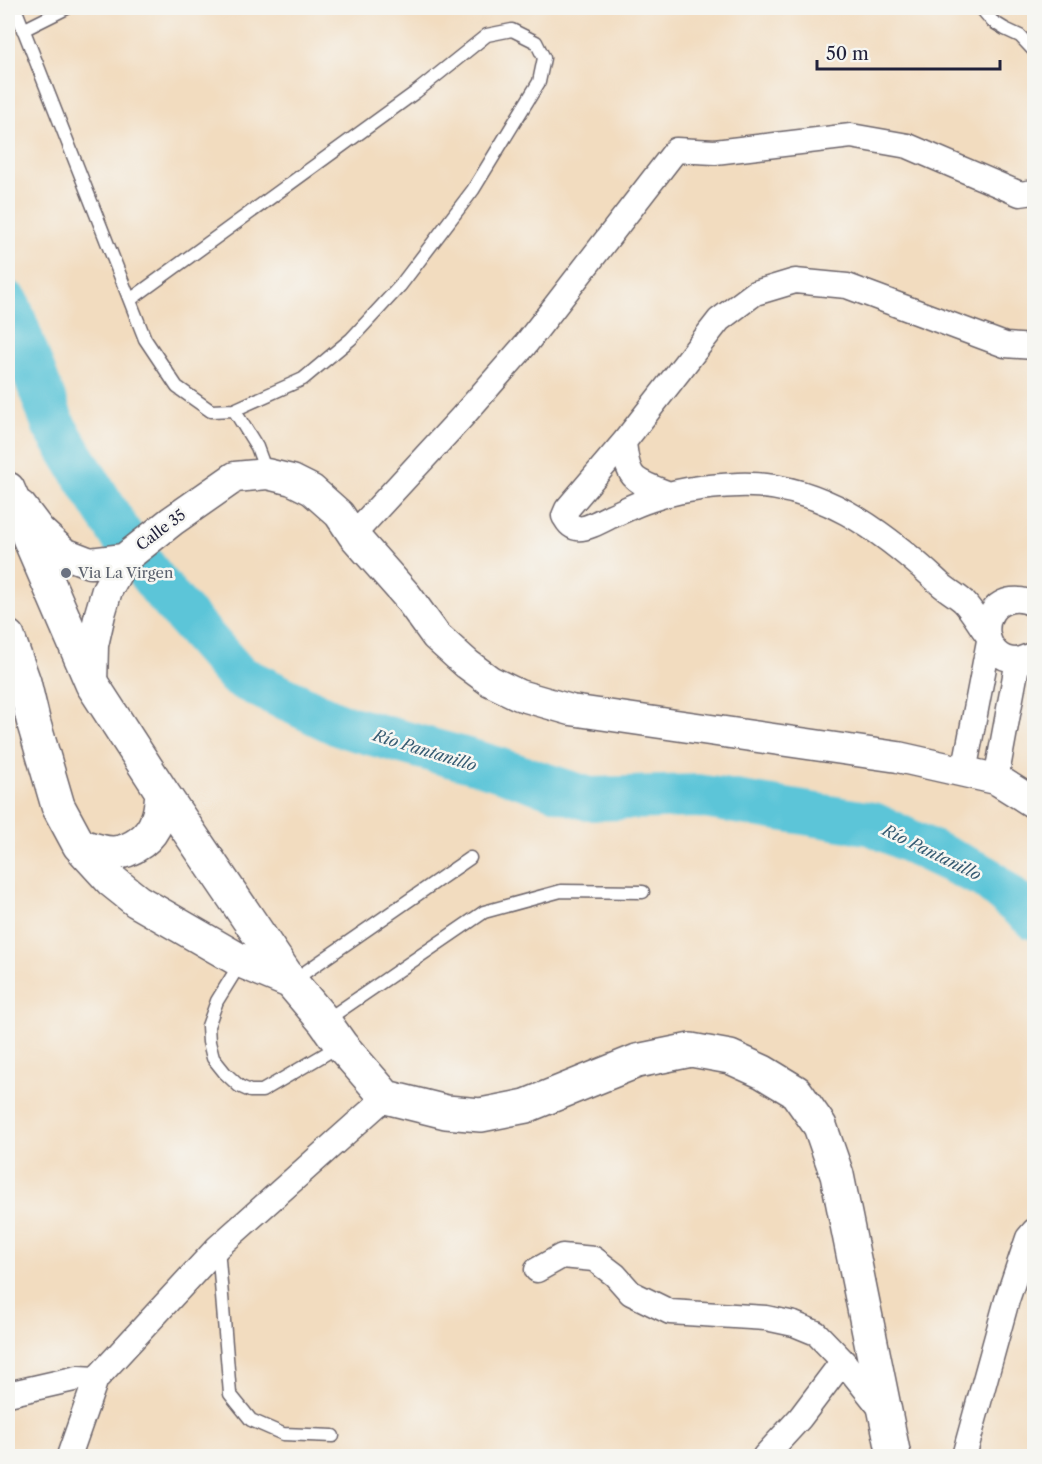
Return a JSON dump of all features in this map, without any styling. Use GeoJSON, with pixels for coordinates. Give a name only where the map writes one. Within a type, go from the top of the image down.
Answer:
{"type":"FeatureCollection","features":[{"type":"Feature","properties":{"kind":"main road"},"geometry":{"type":"LineString","coordinates":[[8,489],[92,684],[291,982],[386,1097],[446,1112],[481,1115],[525,1106],[637,1061],[691,1050],[730,1057],[763,1072],[796,1092],[820,1126],[837,1175],[894,1456]]}},
{"type":"Feature","properties":{"kind":"main road"},"geometry":{"type":"LineString","coordinates":[[8,637],[24,682],[58,806],[79,845],[112,881],[137,901],[241,961],[291,982]]}},
{"type":"Feature","properties":{"kind":"main road"},"geometry":{"type":"LineString","coordinates":[[79,845],[119,854],[132,849],[153,830],[159,817],[162,792]]}},
{"type":"Feature","properties":{"kind":"street"},"geometry":{"type":"LineString","coordinates":[[353,535],[525,345],[676,150],[715,152],[851,136],[908,146],[1020,194],[1035,192]]}},
{"type":"Feature","properties":{"kind":"street"},"geometry":{"type":"LineString","coordinates":[[996,779],[1030,656],[1008,658],[1000,655],[964,602],[872,528],[827,501],[770,486],[740,484],[710,486],[647,500],[589,526],[577,528],[568,524],[564,516],[567,509],[624,442],[718,320],[755,293],[795,281],[847,286],[1005,345],[1035,347]]}},
{"type":"Feature","properties":{"kind":"street"},"geometry":{"type":"LineString","coordinates":[[624,442],[626,464],[632,476],[643,484],[669,494]]}},
{"type":"Feature","properties":{"kind":"street"},"geometry":{"type":"LineString","coordinates":[[267,474],[292,480],[312,490],[339,514],[353,535],[407,596],[436,636],[490,681],[519,695],[571,710],[898,758],[996,779],[1035,803]]}},
{"type":"Feature","properties":{"kind":"street","name":"Calle 35"},"geometry":{"type":"LineString","coordinates":[[8,489],[40,531],[64,554],[90,563],[127,557],[172,521],[236,477],[267,474]]}},
{"type":"Feature","properties":{"kind":"street"},"geometry":{"type":"LineString","coordinates":[[92,684],[93,645],[100,614],[107,590],[127,557]]}},
{"type":"Feature","properties":{"kind":"street"},"geometry":{"type":"LineString","coordinates":[[964,772],[988,637],[987,623],[992,613],[1000,605],[1025,597]]}},
{"type":"Feature","properties":{"kind":"street"},"geometry":{"type":"LineString","coordinates":[[964,602],[979,604],[1025,597]]}},
{"type":"Feature","properties":{"kind":"street"},"geometry":{"type":"LineString","coordinates":[[69,1456],[96,1379],[218,1246],[386,1097]]}},
{"type":"Feature","properties":{"kind":"street"},"geometry":{"type":"LineString","coordinates":[[964,1456],[1007,1300],[1028,1238],[1035,1231]]}},
{"type":"Feature","properties":{"kind":"street"},"geometry":{"type":"LineString","coordinates":[[537,1270],[562,1256],[594,1259],[615,1275],[631,1293],[670,1312],[766,1318],[794,1324],[816,1334],[843,1361],[885,1414]]}},
{"type":"Feature","properties":{"kind":"street"},"geometry":{"type":"LineString","coordinates":[[765,1456],[800,1418],[843,1361]]}},
{"type":"Feature","properties":{"kind":"street"},"geometry":{"type":"LineString","coordinates":[[8,1394],[78,1378],[96,1379]]}},
{"type":"Feature","properties":{"kind":"lane"},"geometry":{"type":"LineString","coordinates":[[15,8],[145,339],[177,387],[211,411],[234,410],[303,379],[351,339],[400,286],[472,190],[539,82],[544,58],[536,42],[512,30],[487,35],[416,92],[130,300]]}},
{"type":"Feature","properties":{"kind":"lane"},"geometry":{"type":"LineString","coordinates":[[23,30],[67,8]]}},
{"type":"Feature","properties":{"kind":"lane"},"geometry":{"type":"LineString","coordinates":[[981,8],[992,21],[1020,36],[1035,51]]}},
{"type":"Feature","properties":{"kind":"lane"},"geometry":{"type":"LineString","coordinates":[[234,410],[257,447],[267,474]]}},
{"type":"Feature","properties":{"kind":"lane"},"geometry":{"type":"LineString","coordinates":[[291,982],[470,858]]}},
{"type":"Feature","properties":{"kind":"lane"},"geometry":{"type":"LineString","coordinates":[[241,961],[217,1001],[208,1026],[209,1042],[213,1058],[225,1073],[239,1086],[250,1091],[261,1091],[484,912],[561,891],[643,892]]}},
{"type":"Feature","properties":{"kind":"lane"},"geometry":{"type":"LineString","coordinates":[[218,1246],[230,1394],[251,1420],[283,1434],[333,1436]]}},
{"type":"Feature","properties":{"kind":"waterway","name":"Río Pantanillo"},"geometry":{"type":"LineString","coordinates":[[8,303],[54,426],[128,546],[163,591],[238,676],[340,725],[482,764],[589,799],[698,796],[873,824],[985,877],[1034,918]]}},
{"type":"Feature","properties":{"kind":"place","name":"Via La Virgen"},"geometry":{"type":"Point","coordinates":[66,573]}}]}
